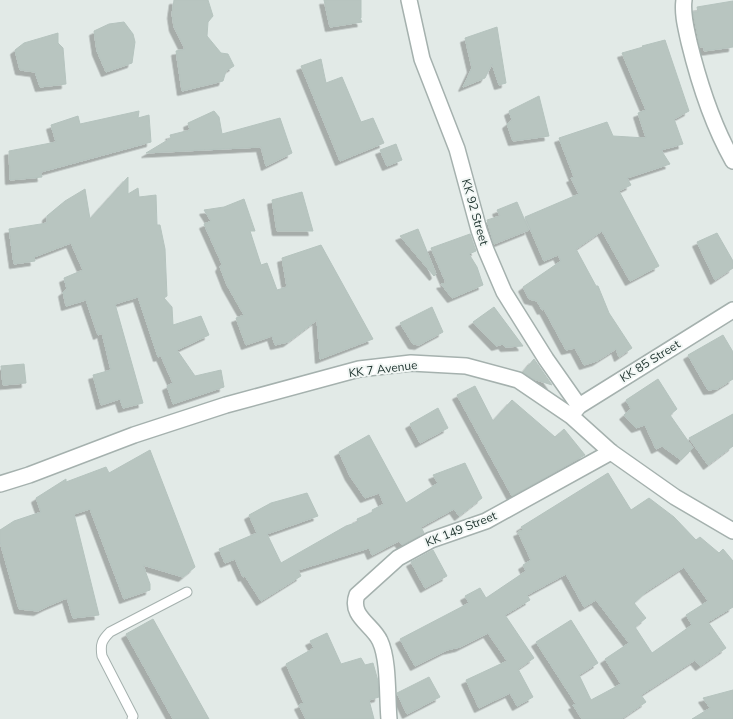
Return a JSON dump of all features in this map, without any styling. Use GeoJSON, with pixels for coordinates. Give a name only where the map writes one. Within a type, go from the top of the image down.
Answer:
{"type":"FeatureCollection","features":[{"type":"Feature","properties":{"kind":"street","name":"KK 92 Street"},"geometry":{"type":"LineString","coordinates":[[409,0],[422,59],[457,150],[486,250],[504,292],[546,359],[575,411]]}},
{"type":"Feature","properties":{"kind":"street"},"geometry":{"type":"LineString","coordinates":[[684,0],[683,11],[697,76],[721,140],[733,161]]}},
{"type":"Feature","properties":{"kind":"street","name":"KK 85 Street"},"geometry":{"type":"LineString","coordinates":[[575,411],[733,310]]}},
{"type":"Feature","properties":{"kind":"street","name":"KK 7 Avenue"},"geometry":{"type":"LineString","coordinates":[[0,484],[30,476],[134,435],[226,405],[359,369],[402,364],[466,366],[518,380],[575,411],[611,452],[675,497],[733,531]]}},
{"type":"Feature","properties":{"kind":"street","name":"KK 149 Street"},"geometry":{"type":"LineString","coordinates":[[389,719],[385,663],[380,640],[357,611],[354,602],[357,595],[398,558],[431,540],[486,521],[611,452]]}},
{"type":"Feature","properties":{"kind":"lane"},"geometry":{"type":"LineString","coordinates":[[132,719],[133,716],[102,656],[100,647],[102,640],[110,632],[187,592]]}},
{"type":"Feature","properties":{"kind":"building"},"geometry":{"type":"Polygon","coordinates":[[[174,0],[208,0],[213,16],[208,22],[207,36],[221,53],[228,54],[234,66],[226,71],[223,81],[182,91],[176,51],[185,49],[174,27],[172,14],[174,0]]]}},
{"type":"Feature","properties":{"kind":"building"},"geometry":{"type":"Polygon","coordinates":[[[324,0],[361,0],[360,18],[362,22],[330,27],[324,0]]]}},
{"type":"Feature","properties":{"kind":"building"},"geometry":{"type":"Polygon","coordinates":[[[733,1],[733,47],[704,51],[704,47],[700,47],[693,12],[698,12],[697,7],[733,1]]]}},
{"type":"Feature","properties":{"kind":"building"},"geometry":{"type":"Polygon","coordinates":[[[124,22],[133,34],[135,42],[132,63],[106,72],[97,51],[94,31],[109,24],[124,22]]]}},
{"type":"Feature","properties":{"kind":"building"},"geometry":{"type":"Polygon","coordinates":[[[497,27],[506,83],[499,85],[492,64],[485,78],[463,87],[472,68],[465,38],[497,27]]]}},
{"type":"Feature","properties":{"kind":"building"},"geometry":{"type":"Polygon","coordinates":[[[58,33],[58,43],[63,48],[66,84],[40,87],[35,72],[20,70],[15,50],[24,43],[58,33]]]}},
{"type":"Feature","properties":{"kind":"building"},"geometry":{"type":"Polygon","coordinates":[[[665,40],[689,111],[674,119],[683,144],[661,150],[670,164],[627,178],[631,185],[619,191],[659,266],[630,281],[602,231],[576,249],[596,286],[598,286],[609,313],[632,348],[619,357],[616,349],[597,361],[584,365],[575,348],[566,350],[544,309],[542,310],[537,301],[529,299],[523,287],[561,261],[558,255],[544,261],[525,217],[579,194],[571,178],[574,177],[559,138],[607,122],[613,136],[646,138],[638,113],[646,110],[622,53],[665,40]]]}},
{"type":"Feature","properties":{"kind":"building"},"geometry":{"type":"Polygon","coordinates":[[[321,59],[326,83],[342,77],[361,122],[373,118],[384,143],[340,161],[301,66],[321,59]]]}},
{"type":"Feature","properties":{"kind":"building"},"geometry":{"type":"Polygon","coordinates":[[[539,96],[549,136],[513,141],[507,124],[512,120],[509,111],[539,96]]]}},
{"type":"Feature","properties":{"kind":"building"},"geometry":{"type":"Polygon","coordinates":[[[139,111],[138,118],[149,115],[151,142],[41,172],[42,177],[10,180],[9,151],[56,142],[51,125],[78,116],[80,124],[139,111]]]}},
{"type":"Feature","properties":{"kind":"building"},"geometry":{"type":"Polygon","coordinates":[[[214,111],[219,117],[222,134],[280,118],[292,153],[266,166],[261,147],[146,153],[171,138],[170,135],[190,130],[188,123],[214,111]]]}},
{"type":"Feature","properties":{"kind":"building"},"geometry":{"type":"Polygon","coordinates":[[[396,144],[402,160],[387,166],[380,150],[396,144]]]}},
{"type":"Feature","properties":{"kind":"building"},"geometry":{"type":"Polygon","coordinates":[[[128,177],[128,194],[138,188],[139,197],[156,195],[157,225],[160,225],[165,249],[167,296],[164,298],[172,307],[173,325],[201,316],[209,335],[177,350],[195,376],[221,370],[224,387],[173,404],[167,386],[173,383],[161,356],[158,357],[138,297],[115,304],[143,403],[123,408],[120,399],[101,405],[93,375],[111,370],[102,333],[98,335],[86,300],[66,306],[63,292],[67,289],[64,278],[83,270],[71,243],[34,257],[35,261],[14,264],[9,229],[47,223],[47,216],[65,201],[85,189],[90,219],[128,177]]]}},
{"type":"Feature","properties":{"kind":"building"},"geometry":{"type":"Polygon","coordinates":[[[302,192],[313,231],[277,231],[272,200],[302,192]]]}},
{"type":"Feature","properties":{"kind":"building"},"geometry":{"type":"Polygon","coordinates":[[[244,199],[255,231],[250,231],[261,265],[267,263],[277,290],[287,287],[282,258],[321,245],[373,339],[320,359],[317,320],[288,342],[275,345],[272,336],[246,345],[236,318],[244,315],[227,285],[220,267],[222,264],[204,224],[211,221],[204,210],[224,207],[244,199]]]}},
{"type":"Feature","properties":{"kind":"building"},"geometry":{"type":"Polygon","coordinates":[[[517,202],[529,230],[494,244],[487,220],[500,216],[497,210],[517,202]]]}},
{"type":"Feature","properties":{"kind":"building"},"geometry":{"type":"Polygon","coordinates":[[[418,229],[436,274],[434,276],[400,236],[418,229]]]}},
{"type":"Feature","properties":{"kind":"building"},"geometry":{"type":"Polygon","coordinates":[[[717,233],[733,261],[733,268],[715,280],[697,242],[717,233]]]}},
{"type":"Feature","properties":{"kind":"building"},"geometry":{"type":"Polygon","coordinates":[[[470,234],[476,251],[469,254],[477,267],[483,285],[452,298],[441,284],[446,283],[431,248],[470,234]]]}},
{"type":"Feature","properties":{"kind":"building"},"geometry":{"type":"Polygon","coordinates":[[[432,307],[443,332],[419,345],[413,344],[400,323],[432,307]]]}},
{"type":"Feature","properties":{"kind":"building"},"geometry":{"type":"Polygon","coordinates":[[[494,307],[523,346],[505,347],[503,344],[496,346],[473,322],[494,307]]]}},
{"type":"Feature","properties":{"kind":"building"},"geometry":{"type":"Polygon","coordinates":[[[723,335],[733,352],[733,379],[717,389],[708,390],[688,355],[723,335]]]}},
{"type":"Feature","properties":{"kind":"building"},"geometry":{"type":"Polygon","coordinates":[[[534,359],[552,385],[533,379],[523,372],[534,359]]]}},
{"type":"Feature","properties":{"kind":"building"},"geometry":{"type":"Polygon","coordinates":[[[24,364],[26,383],[3,385],[1,366],[24,364]]]}},
{"type":"Feature","properties":{"kind":"building"},"geometry":{"type":"Polygon","coordinates":[[[658,379],[677,409],[670,415],[693,448],[681,460],[662,446],[656,449],[645,425],[636,428],[624,415],[631,409],[626,400],[658,379]]]}},
{"type":"Feature","properties":{"kind":"building"},"geometry":{"type":"Polygon","coordinates":[[[475,386],[493,421],[512,400],[555,437],[564,429],[585,455],[512,496],[457,395],[475,386]]]}},
{"type":"Feature","properties":{"kind":"building"},"geometry":{"type":"Polygon","coordinates":[[[438,408],[448,428],[420,443],[410,424],[438,408]]]}},
{"type":"Feature","properties":{"kind":"building"},"geometry":{"type":"Polygon","coordinates":[[[733,414],[733,446],[708,465],[689,438],[733,414]]]}},
{"type":"Feature","properties":{"kind":"building"},"geometry":{"type":"Polygon","coordinates":[[[369,435],[406,503],[438,483],[433,475],[465,463],[482,498],[459,516],[454,509],[421,527],[424,533],[402,545],[399,541],[372,555],[369,548],[298,570],[301,576],[261,601],[245,576],[243,577],[235,559],[225,563],[219,549],[257,533],[249,515],[271,503],[307,493],[318,516],[267,534],[281,563],[346,526],[358,522],[357,519],[373,512],[372,510],[384,504],[379,493],[365,498],[350,476],[339,452],[369,435]]]}},
{"type":"Feature","properties":{"kind":"building"},"geometry":{"type":"Polygon","coordinates":[[[150,450],[195,567],[183,577],[143,565],[150,584],[150,590],[124,599],[90,509],[74,514],[99,615],[73,618],[67,598],[38,611],[19,609],[0,542],[0,530],[14,521],[41,512],[36,498],[66,479],[66,482],[106,467],[109,473],[150,450]]]}},
{"type":"Feature","properties":{"kind":"building"},"geometry":{"type":"Polygon","coordinates":[[[608,473],[631,510],[649,498],[674,517],[696,540],[700,537],[719,553],[723,549],[733,561],[733,607],[708,622],[726,648],[700,666],[695,660],[641,695],[646,702],[621,719],[582,719],[573,705],[576,704],[536,642],[571,620],[598,663],[579,675],[591,700],[621,684],[605,659],[629,643],[596,600],[584,607],[566,574],[527,595],[530,600],[505,615],[534,658],[518,669],[533,697],[517,706],[510,693],[479,708],[466,680],[507,661],[488,633],[415,666],[400,639],[469,603],[465,596],[480,588],[486,598],[526,571],[523,565],[531,560],[518,532],[523,530],[521,527],[608,473]],[[684,567],[647,591],[634,603],[646,618],[635,627],[652,653],[692,625],[686,615],[708,601],[684,567]]]}},
{"type":"Feature","properties":{"kind":"building"},"geometry":{"type":"Polygon","coordinates":[[[433,550],[447,576],[425,588],[411,562],[433,550]]]}},
{"type":"Feature","properties":{"kind":"building"},"geometry":{"type":"Polygon","coordinates":[[[153,619],[209,719],[173,719],[126,634],[153,619]]]}},
{"type":"Feature","properties":{"kind":"building"},"geometry":{"type":"Polygon","coordinates":[[[327,633],[341,664],[361,658],[365,665],[373,663],[378,681],[379,697],[369,700],[374,719],[306,719],[299,705],[304,703],[286,664],[314,648],[310,641],[327,633]]]}},
{"type":"Feature","properties":{"kind":"building"},"geometry":{"type":"Polygon","coordinates":[[[429,677],[440,697],[407,714],[397,693],[429,677]]]}},
{"type":"Feature","properties":{"kind":"building"},"geometry":{"type":"Polygon","coordinates":[[[733,690],[733,719],[692,719],[710,708],[703,698],[733,690]]]}}]}
